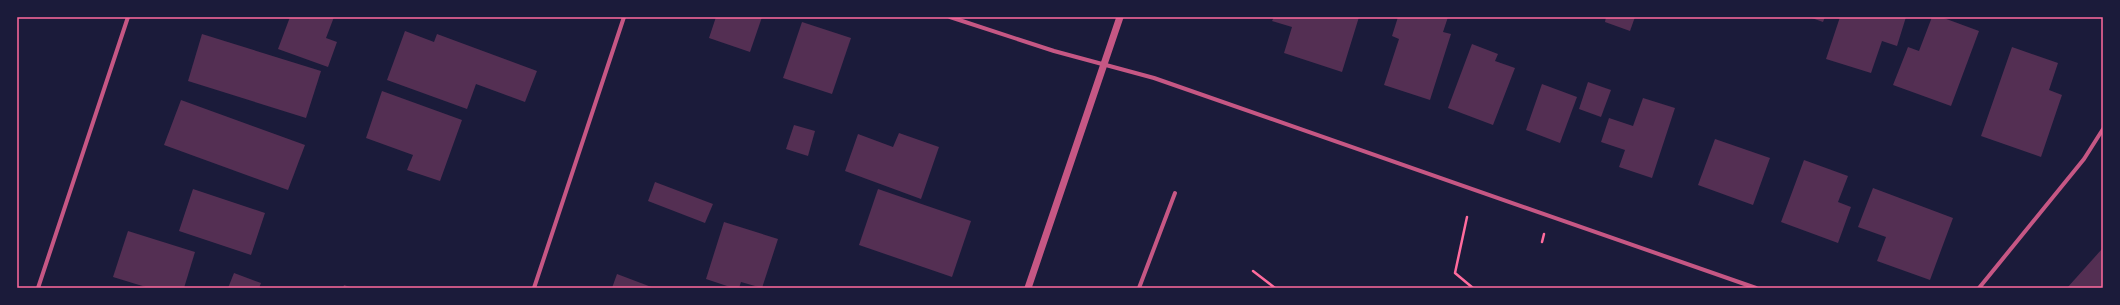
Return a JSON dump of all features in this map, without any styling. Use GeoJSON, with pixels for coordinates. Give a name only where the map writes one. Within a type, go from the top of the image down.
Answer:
{"type":"FeatureCollection","features":[{"type":"Feature","properties":{"kind":"street"},"geometry":{"type":"LineString","coordinates":[[38,288],[128,17]]}},
{"type":"Feature","properties":{"kind":"street"},"geometry":{"type":"LineString","coordinates":[[534,288],[624,17]]}},
{"type":"Feature","properties":{"kind":"street"},"geometry":{"type":"LineString","coordinates":[[950,17],[1054,51],[1168,82],[1756,288]]}},
{"type":"Feature","properties":{"kind":"street"},"geometry":{"type":"LineString","coordinates":[[1028,288],[1120,17]]}},
{"type":"Feature","properties":{"kind":"street"},"geometry":{"type":"LineString","coordinates":[[1979,288],[2084,159],[2103,129]]}},
{"type":"Feature","properties":{"kind":"street"},"geometry":{"type":"LineString","coordinates":[[1139,288],[1175,193]]}},
{"type":"Feature","properties":{"kind":"path"},"geometry":{"type":"LineString","coordinates":[[1467,217],[1455,273],[1474,288]]}},
{"type":"Feature","properties":{"kind":"path"},"geometry":{"type":"LineString","coordinates":[[1253,271],[1275,288]]}},
{"type":"Feature","properties":{"kind":"building"},"geometry":{"type":"Polygon","coordinates":[[[290,17],[334,17],[326,38],[337,42],[328,67],[278,49],[290,17]]]}},
{"type":"Feature","properties":{"kind":"building"},"geometry":{"type":"Polygon","coordinates":[[[716,17],[762,17],[750,52],[709,38],[716,17]]]}},
{"type":"Feature","properties":{"kind":"building"},"geometry":{"type":"Polygon","coordinates":[[[1274,17],[1359,17],[1342,72],[1284,53],[1292,27],[1272,21],[1274,17]]]}},
{"type":"Feature","properties":{"kind":"building"},"geometry":{"type":"Polygon","coordinates":[[[1398,17],[1448,17],[1443,32],[1451,34],[1430,100],[1384,85],[1399,39],[1392,36],[1398,17]]]}},
{"type":"Feature","properties":{"kind":"building"},"geometry":{"type":"Polygon","coordinates":[[[1606,17],[1635,17],[1630,31],[1605,22],[1606,17]]]}},
{"type":"Feature","properties":{"kind":"building"},"geometry":{"type":"Polygon","coordinates":[[[1809,17],[1825,17],[1823,22],[1809,17]]]}},
{"type":"Feature","properties":{"kind":"building"},"geometry":{"type":"Polygon","coordinates":[[[1840,17],[1906,17],[1897,46],[1882,41],[1871,73],[1826,59],[1840,17]]]}},
{"type":"Feature","properties":{"kind":"building"},"geometry":{"type":"Polygon","coordinates":[[[1932,17],[1941,17],[1979,31],[1951,106],[1893,85],[1908,47],[1919,51],[1932,17]]]}},
{"type":"Feature","properties":{"kind":"building"},"geometry":{"type":"Polygon","coordinates":[[[802,22],[851,38],[832,94],[783,78],[802,22]]]}},
{"type":"Feature","properties":{"kind":"building"},"geometry":{"type":"Polygon","coordinates":[[[405,31],[434,42],[437,34],[537,71],[525,102],[476,84],[467,109],[387,80],[405,31]]]}},
{"type":"Feature","properties":{"kind":"building"},"geometry":{"type":"Polygon","coordinates":[[[202,34],[321,71],[306,118],[188,81],[202,34]]]}},
{"type":"Feature","properties":{"kind":"building"},"geometry":{"type":"Polygon","coordinates":[[[1472,44],[1498,54],[1495,61],[1515,68],[1493,125],[1448,108],[1472,44]]]}},
{"type":"Feature","properties":{"kind":"building"},"geometry":{"type":"Polygon","coordinates":[[[2012,47],[2058,63],[2049,90],[2062,95],[2041,157],[1981,136],[2012,47]]]}},
{"type":"Feature","properties":{"kind":"building"},"geometry":{"type":"Polygon","coordinates":[[[1588,82],[1611,90],[1601,117],[1579,109],[1588,82]]]}},
{"type":"Feature","properties":{"kind":"building"},"geometry":{"type":"Polygon","coordinates":[[[1542,84],[1577,97],[1560,143],[1526,130],[1542,84]]]}},
{"type":"Feature","properties":{"kind":"building"},"geometry":{"type":"Polygon","coordinates":[[[382,91],[462,120],[440,181],[407,170],[413,155],[366,138],[382,91]]]}},
{"type":"Feature","properties":{"kind":"building"},"geometry":{"type":"Polygon","coordinates":[[[1643,98],[1675,108],[1652,178],[1619,167],[1625,150],[1601,142],[1609,118],[1633,126],[1643,98]]]}},
{"type":"Feature","properties":{"kind":"building"},"geometry":{"type":"Polygon","coordinates":[[[181,100],[305,145],[288,190],[164,145],[181,100]]]}},
{"type":"Feature","properties":{"kind":"building"},"geometry":{"type":"Polygon","coordinates":[[[794,125],[815,131],[808,156],[786,149],[794,125]]]}},
{"type":"Feature","properties":{"kind":"building"},"geometry":{"type":"Polygon","coordinates":[[[899,133],[939,147],[921,199],[845,171],[858,134],[893,147],[899,133]]]}},
{"type":"Feature","properties":{"kind":"building"},"geometry":{"type":"Polygon","coordinates":[[[1715,139],[1770,158],[1753,205],[1698,185],[1715,139]]]}},
{"type":"Feature","properties":{"kind":"building"},"geometry":{"type":"Polygon","coordinates":[[[1804,160],[1848,176],[1838,202],[1851,207],[1838,243],[1781,222],[1804,160]]]}},
{"type":"Feature","properties":{"kind":"building"},"geometry":{"type":"Polygon","coordinates":[[[655,182],[713,204],[705,223],[648,201],[655,182]]]}},
{"type":"Feature","properties":{"kind":"building"},"geometry":{"type":"Polygon","coordinates":[[[1873,188],[1953,218],[1930,280],[1877,261],[1886,237],[1858,227],[1873,188]]]}},
{"type":"Feature","properties":{"kind":"building"},"geometry":{"type":"Polygon","coordinates":[[[193,189],[265,213],[251,255],[179,231],[193,189]]]}},
{"type":"Feature","properties":{"kind":"building"},"geometry":{"type":"Polygon","coordinates":[[[878,189],[971,221],[952,277],[859,245],[878,189]]]}},
{"type":"Feature","properties":{"kind":"building"},"geometry":{"type":"Polygon","coordinates":[[[724,222],[778,239],[762,288],[741,282],[739,288],[733,288],[706,279],[724,222]]]}},
{"type":"Feature","properties":{"kind":"building"},"geometry":{"type":"Polygon","coordinates":[[[128,231],[195,252],[184,288],[149,288],[113,277],[128,231]]]}},
{"type":"Feature","properties":{"kind":"building"},"geometry":{"type":"Polygon","coordinates":[[[2102,249],[2103,288],[2067,288],[2102,249]]]}},
{"type":"Feature","properties":{"kind":"building"},"geometry":{"type":"Polygon","coordinates":[[[234,273],[261,283],[259,288],[228,288],[234,273]]]}},
{"type":"Feature","properties":{"kind":"building"},"geometry":{"type":"Polygon","coordinates":[[[617,274],[654,288],[612,288],[617,274]]]}},
{"type":"Feature","properties":{"kind":"building"},"geometry":{"type":"Polygon","coordinates":[[[344,285],[353,288],[343,288],[344,285]]]}}]}
